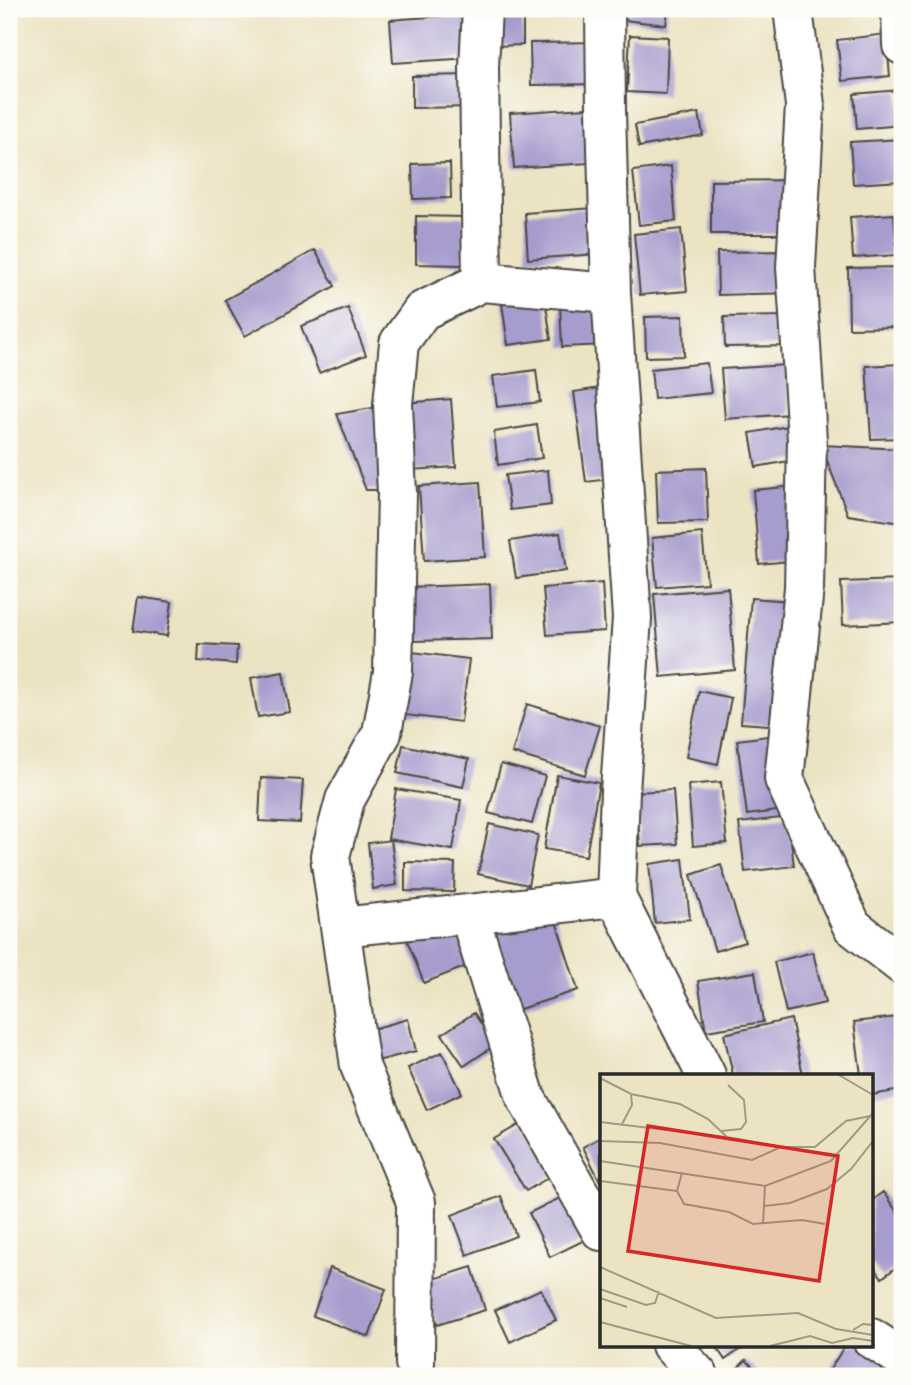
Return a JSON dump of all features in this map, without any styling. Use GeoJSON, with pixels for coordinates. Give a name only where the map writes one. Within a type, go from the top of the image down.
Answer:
{"type":"FeatureCollection","features":[{"type":"Feature","properties":{"kind":"street"},"geometry":{"type":"LineString","coordinates":[[482,9],[482,282]]}},
{"type":"Feature","properties":{"kind":"street"},"geometry":{"type":"LineString","coordinates":[[605,9],[611,293],[632,618],[616,897],[705,1074]]}},
{"type":"Feature","properties":{"kind":"street"},"geometry":{"type":"LineString","coordinates":[[793,9],[805,105],[796,267],[807,440],[804,588],[784,779],[852,926],[902,965]]}},
{"type":"Feature","properties":{"kind":"street"},"geometry":{"type":"LineString","coordinates":[[901,9],[902,45]]}},
{"type":"Feature","properties":{"kind":"street"},"geometry":{"type":"LineString","coordinates":[[415,1363],[416,1202],[360,1066],[330,856],[345,800],[382,733],[393,672],[397,494],[393,404],[399,343],[422,310],[482,282],[611,293]]}},
{"type":"Feature","properties":{"kind":"street"},"geometry":{"type":"LineString","coordinates":[[340,927],[616,897]]}},
{"type":"Feature","properties":{"kind":"street"},"geometry":{"type":"LineString","coordinates":[[469,914],[526,1098],[600,1229]]}},
{"type":"Feature","properties":{"kind":"street"},"geometry":{"type":"LineString","coordinates":[[872,1339],[902,1358]]}},
{"type":"Feature","properties":{"kind":"street"},"geometry":{"type":"LineString","coordinates":[[672,1346],[699,1376]]}},
{"type":"Feature","properties":{"kind":"building"},"geometry":{"type":"Polygon","coordinates":[[[490,9],[523,9],[523,45],[491,46],[490,9]]]}},
{"type":"Feature","properties":{"kind":"building"},"geometry":{"type":"Polygon","coordinates":[[[625,9],[668,9],[666,25],[624,20],[625,9]]]}},
{"type":"Feature","properties":{"kind":"building"},"geometry":{"type":"Polygon","coordinates":[[[852,9],[886,9],[886,13],[853,14],[852,9]]]}},
{"type":"Feature","properties":{"kind":"building"},"geometry":{"type":"Polygon","coordinates":[[[468,14],[471,58],[393,63],[390,20],[468,14]]]}},
{"type":"Feature","properties":{"kind":"building"},"geometry":{"type":"Polygon","coordinates":[[[886,34],[890,76],[842,81],[837,40],[886,34]]]}},
{"type":"Feature","properties":{"kind":"building"},"geometry":{"type":"Polygon","coordinates":[[[630,35],[668,37],[666,94],[627,92],[630,35]]]}},
{"type":"Feature","properties":{"kind":"building"},"geometry":{"type":"Polygon","coordinates":[[[604,42],[605,84],[531,85],[530,43],[604,42]]]}},
{"type":"Feature","properties":{"kind":"building"},"geometry":{"type":"Polygon","coordinates":[[[475,75],[476,107],[412,108],[412,76],[475,75]]]}},
{"type":"Feature","properties":{"kind":"building"},"geometry":{"type":"Polygon","coordinates":[[[899,90],[902,125],[857,129],[854,94],[899,90]]]}},
{"type":"Feature","properties":{"kind":"building"},"geometry":{"type":"Polygon","coordinates":[[[586,108],[589,163],[514,168],[510,113],[586,108]]]}},
{"type":"Feature","properties":{"kind":"building"},"geometry":{"type":"Polygon","coordinates":[[[699,113],[703,135],[639,147],[635,125],[699,113]]]}},
{"type":"Feature","properties":{"kind":"building"},"geometry":{"type":"Polygon","coordinates":[[[902,139],[902,181],[853,184],[850,142],[902,139]]]}},
{"type":"Feature","properties":{"kind":"building"},"geometry":{"type":"Polygon","coordinates":[[[450,163],[451,198],[413,199],[412,164],[450,163]]]}},
{"type":"Feature","properties":{"kind":"building"},"geometry":{"type":"Polygon","coordinates":[[[671,166],[676,221],[639,225],[633,171],[671,166]]]}},
{"type":"Feature","properties":{"kind":"building"},"geometry":{"type":"Polygon","coordinates":[[[799,180],[800,234],[711,234],[711,181],[799,180]]]}},
{"type":"Feature","properties":{"kind":"building"},"geometry":{"type":"Polygon","coordinates":[[[594,208],[598,254],[528,259],[525,213],[594,208]]]}},
{"type":"Feature","properties":{"kind":"building"},"geometry":{"type":"Polygon","coordinates":[[[894,214],[897,255],[853,258],[850,217],[894,214]]]}},
{"type":"Feature","properties":{"kind":"building"},"geometry":{"type":"Polygon","coordinates":[[[416,216],[464,217],[463,265],[416,264],[416,216]]]}},
{"type":"Feature","properties":{"kind":"building"},"geometry":{"type":"Polygon","coordinates":[[[681,229],[687,291],[640,295],[634,234],[681,229]]]}},
{"type":"Feature","properties":{"kind":"building"},"geometry":{"type":"Polygon","coordinates":[[[315,250],[335,286],[245,336],[225,300],[315,250]]]}},
{"type":"Feature","properties":{"kind":"building"},"geometry":{"type":"Polygon","coordinates":[[[795,251],[796,293],[718,295],[717,252],[795,251]]]}},
{"type":"Feature","properties":{"kind":"building"},"geometry":{"type":"Polygon","coordinates":[[[901,267],[902,327],[849,328],[848,268],[901,267]]]}},
{"type":"Feature","properties":{"kind":"building"},"geometry":{"type":"Polygon","coordinates":[[[544,292],[551,339],[508,345],[501,297],[544,292]]]}},
{"type":"Feature","properties":{"kind":"building"},"geometry":{"type":"Polygon","coordinates":[[[602,303],[605,345],[562,347],[560,306],[602,303]]]}},
{"type":"Feature","properties":{"kind":"building"},"geometry":{"type":"Polygon","coordinates":[[[348,308],[366,355],[319,373],[301,326],[348,308]]]}},
{"type":"Feature","properties":{"kind":"building"},"geometry":{"type":"Polygon","coordinates":[[[683,316],[684,356],[646,357],[645,317],[683,316]]]}},
{"type":"Feature","properties":{"kind":"building"},"geometry":{"type":"Polygon","coordinates":[[[789,316],[789,346],[725,347],[724,317],[789,316]]]}},
{"type":"Feature","properties":{"kind":"building"},"geometry":{"type":"Polygon","coordinates":[[[707,363],[711,393],[654,399],[651,369],[707,363]]]}},
{"type":"Feature","properties":{"kind":"building"},"geometry":{"type":"Polygon","coordinates":[[[899,364],[902,438],[871,439],[866,366],[899,364]]]}},
{"type":"Feature","properties":{"kind":"building"},"geometry":{"type":"Polygon","coordinates":[[[787,365],[790,414],[725,419],[721,369],[787,365]]]}},
{"type":"Feature","properties":{"kind":"building"},"geometry":{"type":"Polygon","coordinates":[[[536,370],[540,402],[497,407],[493,376],[536,370]]]}},
{"type":"Feature","properties":{"kind":"building"},"geometry":{"type":"Polygon","coordinates":[[[613,386],[625,477],[586,482],[574,392],[613,386]]]}},
{"type":"Feature","properties":{"kind":"building"},"geometry":{"type":"Polygon","coordinates":[[[451,399],[456,467],[410,470],[405,403],[451,399]]]}},
{"type":"Feature","properties":{"kind":"building"},"geometry":{"type":"Polygon","coordinates":[[[390,405],[382,490],[366,490],[337,414],[390,405]]]}},
{"type":"Feature","properties":{"kind":"building"},"geometry":{"type":"Polygon","coordinates":[[[799,424],[805,458],[756,467],[750,433],[799,424]]]}},
{"type":"Feature","properties":{"kind":"building"},"geometry":{"type":"Polygon","coordinates":[[[537,425],[542,458],[498,465],[494,432],[537,425]]]}},
{"type":"Feature","properties":{"kind":"building"},"geometry":{"type":"Polygon","coordinates":[[[821,445],[902,449],[902,523],[848,515],[821,445]]]}},
{"type":"Feature","properties":{"kind":"building"},"geometry":{"type":"Polygon","coordinates":[[[706,468],[708,522],[658,523],[656,470],[706,468]]]}},
{"type":"Feature","properties":{"kind":"building"},"geometry":{"type":"Polygon","coordinates":[[[548,470],[551,505],[510,510],[505,475],[548,470]]]}},
{"type":"Feature","properties":{"kind":"building"},"geometry":{"type":"Polygon","coordinates":[[[480,482],[485,557],[424,561],[419,486],[480,482]]]}},
{"type":"Feature","properties":{"kind":"building"},"geometry":{"type":"Polygon","coordinates":[[[805,485],[812,559],[759,564],[753,490],[805,485]]]}},
{"type":"Feature","properties":{"kind":"building"},"geometry":{"type":"Polygon","coordinates":[[[560,533],[566,571],[516,578],[510,541],[560,533]]]}},
{"type":"Feature","properties":{"kind":"building"},"geometry":{"type":"Polygon","coordinates":[[[702,533],[707,583],[657,587],[652,538],[702,533]]]}},
{"type":"Feature","properties":{"kind":"building"},"geometry":{"type":"Polygon","coordinates":[[[902,580],[902,622],[843,625],[841,582],[902,580]]]}},
{"type":"Feature","properties":{"kind":"building"},"geometry":{"type":"Polygon","coordinates":[[[602,583],[605,631],[547,635],[543,588],[602,583]]]}},
{"type":"Feature","properties":{"kind":"building"},"geometry":{"type":"Polygon","coordinates":[[[490,584],[492,639],[414,641],[411,587],[490,584]]]}},
{"type":"Feature","properties":{"kind":"building"},"geometry":{"type":"Polygon","coordinates":[[[728,588],[735,670],[661,677],[654,594],[728,588]]]}},
{"type":"Feature","properties":{"kind":"building"},"geometry":{"type":"Polygon","coordinates":[[[138,597],[172,602],[167,636],[133,631],[138,597]]]}},
{"type":"Feature","properties":{"kind":"building"},"geometry":{"type":"Polygon","coordinates":[[[751,598],[792,601],[782,726],[741,723],[751,598]]]}},
{"type":"Feature","properties":{"kind":"building"},"geometry":{"type":"Polygon","coordinates":[[[199,644],[237,646],[236,664],[198,661],[199,644]]]}},
{"type":"Feature","properties":{"kind":"building"},"geometry":{"type":"Polygon","coordinates":[[[412,652],[469,659],[461,722],[405,715],[412,652]]]}},
{"type":"Feature","properties":{"kind":"building"},"geometry":{"type":"Polygon","coordinates":[[[283,672],[290,712],[258,717],[251,678],[283,672]]]}},
{"type":"Feature","properties":{"kind":"building"},"geometry":{"type":"Polygon","coordinates":[[[699,691],[731,698],[718,764],[686,757],[699,691]]]}},
{"type":"Feature","properties":{"kind":"building"},"geometry":{"type":"Polygon","coordinates":[[[527,704],[600,726],[585,775],[512,753],[527,704]]]}},
{"type":"Feature","properties":{"kind":"building"},"geometry":{"type":"Polygon","coordinates":[[[775,735],[785,810],[747,815],[737,740],[775,735]]]}},
{"type":"Feature","properties":{"kind":"building"},"geometry":{"type":"Polygon","coordinates":[[[403,745],[469,759],[463,787],[397,773],[403,745]]]}},
{"type":"Feature","properties":{"kind":"building"},"geometry":{"type":"Polygon","coordinates":[[[501,764],[545,776],[532,824],[488,813],[501,764]]]}},
{"type":"Feature","properties":{"kind":"building"},"geometry":{"type":"Polygon","coordinates":[[[557,775],[599,783],[586,856],[544,849],[557,775]]]}},
{"type":"Feature","properties":{"kind":"building"},"geometry":{"type":"Polygon","coordinates":[[[261,778],[303,780],[300,823],[259,821],[261,778]]]}},
{"type":"Feature","properties":{"kind":"building"},"geometry":{"type":"Polygon","coordinates":[[[721,782],[727,843],[693,846],[688,785],[721,782]]]}},
{"type":"Feature","properties":{"kind":"building"},"geometry":{"type":"Polygon","coordinates":[[[396,789],[461,800],[453,850],[388,839],[396,789]]]}},
{"type":"Feature","properties":{"kind":"building"},"geometry":{"type":"Polygon","coordinates":[[[673,790],[677,844],[640,846],[636,792],[673,790]]]}},
{"type":"Feature","properties":{"kind":"building"},"geometry":{"type":"Polygon","coordinates":[[[788,817],[794,866],[745,872],[739,823],[788,817]]]}},
{"type":"Feature","properties":{"kind":"building"},"geometry":{"type":"Polygon","coordinates":[[[489,824],[538,835],[528,885],[478,874],[489,824]]]}},
{"type":"Feature","properties":{"kind":"building"},"geometry":{"type":"Polygon","coordinates":[[[391,840],[397,885],[373,889],[368,843],[391,840]]]}},
{"type":"Feature","properties":{"kind":"building"},"geometry":{"type":"Polygon","coordinates":[[[683,859],[690,919],[655,923],[649,864],[683,859]]]}},
{"type":"Feature","properties":{"kind":"building"},"geometry":{"type":"Polygon","coordinates":[[[405,862],[455,863],[454,892],[405,891],[405,862]]]}},
{"type":"Feature","properties":{"kind":"building"},"geometry":{"type":"Polygon","coordinates":[[[721,865],[745,942],[715,951],[691,875],[721,865]]]}},
{"type":"Feature","properties":{"kind":"building"},"geometry":{"type":"Polygon","coordinates":[[[550,903],[578,990],[517,1010],[489,922],[550,903]]]}},
{"type":"Feature","properties":{"kind":"building"},"geometry":{"type":"Polygon","coordinates":[[[451,911],[472,964],[424,983],[403,930],[451,911]]]}},
{"type":"Feature","properties":{"kind":"building"},"geometry":{"type":"Polygon","coordinates":[[[813,952],[825,1003],[786,1012],[774,962],[813,952]]]}},
{"type":"Feature","properties":{"kind":"building"},"geometry":{"type":"Polygon","coordinates":[[[755,972],[763,1022],[706,1031],[698,981],[755,972]]]}},
{"type":"Feature","properties":{"kind":"building"},"geometry":{"type":"Polygon","coordinates":[[[474,1013],[495,1045],[464,1066],[442,1034],[474,1013]]]}},
{"type":"Feature","properties":{"kind":"building"},"geometry":{"type":"Polygon","coordinates":[[[897,1017],[902,1055],[902,1090],[872,1095],[872,1074],[861,1074],[854,1022],[897,1017]]]}},
{"type":"Feature","properties":{"kind":"building"},"geometry":{"type":"Polygon","coordinates":[[[408,1019],[416,1051],[373,1062],[365,1031],[408,1019]]]}},
{"type":"Feature","properties":{"kind":"building"},"geometry":{"type":"Polygon","coordinates":[[[791,1019],[803,1074],[733,1074],[724,1034],[791,1019]]]}},
{"type":"Feature","properties":{"kind":"building"},"geometry":{"type":"Polygon","coordinates":[[[442,1052],[462,1093],[427,1110],[408,1068],[442,1052]]]}},
{"type":"Feature","properties":{"kind":"building"},"geometry":{"type":"Polygon","coordinates":[[[525,1121],[556,1173],[526,1191],[494,1139],[525,1121]]]}},
{"type":"Feature","properties":{"kind":"building"},"geometry":{"type":"Polygon","coordinates":[[[600,1138],[600,1181],[583,1147],[600,1138]]]}},
{"type":"Feature","properties":{"kind":"building"},"geometry":{"type":"Polygon","coordinates":[[[572,1192],[593,1236],[550,1257],[529,1213],[572,1192]]]}},
{"type":"Feature","properties":{"kind":"building"},"geometry":{"type":"Polygon","coordinates":[[[883,1192],[902,1219],[902,1263],[882,1278],[872,1263],[872,1200],[883,1192]]]}},
{"type":"Feature","properties":{"kind":"building"},"geometry":{"type":"Polygon","coordinates":[[[501,1196],[516,1236],[467,1255],[452,1215],[501,1196]]]}},
{"type":"Feature","properties":{"kind":"building"},"geometry":{"type":"Polygon","coordinates":[[[472,1267],[485,1310],[437,1325],[424,1282],[472,1267]]]}},
{"type":"Feature","properties":{"kind":"building"},"geometry":{"type":"Polygon","coordinates":[[[330,1268],[386,1289],[369,1337],[313,1316],[330,1268]]]}},
{"type":"Feature","properties":{"kind":"building"},"geometry":{"type":"Polygon","coordinates":[[[541,1289],[556,1320],[510,1342],[495,1310],[541,1289]]]}},
{"type":"Feature","properties":{"kind":"building"},"geometry":{"type":"Polygon","coordinates":[[[872,1345],[892,1353],[878,1376],[826,1376],[844,1346],[872,1345]]]}},
{"type":"Feature","properties":{"kind":"building"},"geometry":{"type":"Polygon","coordinates":[[[716,1346],[745,1346],[725,1360],[716,1346]]]}},
{"type":"Feature","properties":{"kind":"building"},"geometry":{"type":"Polygon","coordinates":[[[746,1360],[762,1376],[730,1376],[746,1360]]]}}]}
